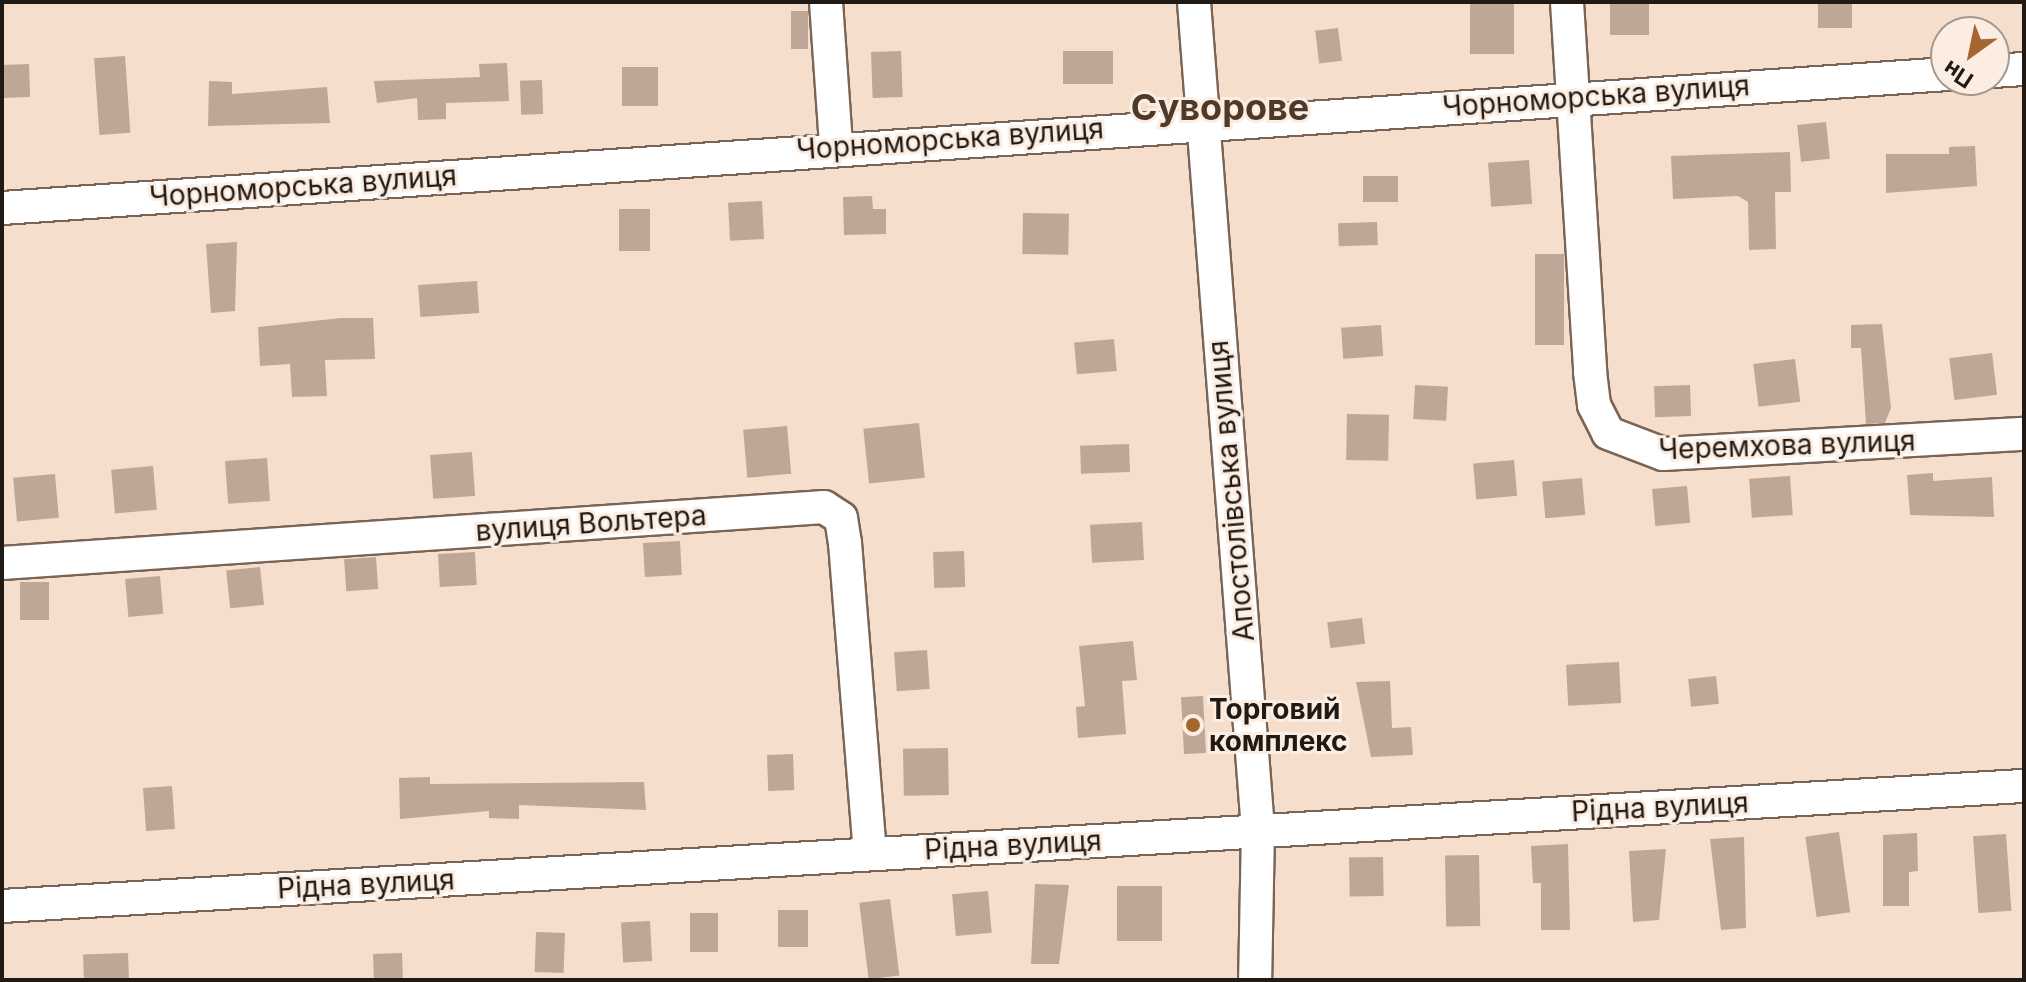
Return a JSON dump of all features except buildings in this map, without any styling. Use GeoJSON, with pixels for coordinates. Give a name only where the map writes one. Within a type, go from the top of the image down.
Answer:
{"type":"FeatureCollection","features":[{"type":"Feature","properties":{"kind":"street"},"geometry":{"type":"LineString","coordinates":[[826,2],[836,146]]}},
{"type":"Feature","properties":{"kind":"street","name":"Апостолівська вулиця"},"geometry":{"type":"LineString","coordinates":[[1194,2],[1258,830],[1255,980]]}},
{"type":"Feature","properties":{"kind":"street"},"geometry":{"type":"LineString","coordinates":[[1567,2],[1575,96]]}},
{"type":"Feature","properties":{"kind":"street","name":"Чорноморська вулиця"},"geometry":{"type":"LineString","coordinates":[[2,208],[836,146],[1930,75]]}},
{"type":"Feature","properties":{"kind":"street","name":"Черемхова вулиця"},"geometry":{"type":"LineString","coordinates":[[1575,96],[1590,372],[1594,405],[1608,433],[1663,454],[2024,434]]}},
{"type":"Feature","properties":{"kind":"street","name":"вулиця Вольтера"},"geometry":{"type":"LineString","coordinates":[[2,563],[824,507],[841,518],[845,543],[870,853]]}},
{"type":"Feature","properties":{"kind":"street","name":"Рідна вулиця"},"geometry":{"type":"LineString","coordinates":[[2,906],[2024,786]]}},
{"type":"Feature","properties":{"kind":"place","name":"Торговий комплекс"},"geometry":{"type":"Point","coordinates":[1193,725]}},
{"type":"Feature","properties":{"kind":"district","name":"Суворове"},"geometry":{"type":"Point","coordinates":[1220,108]}}]}
